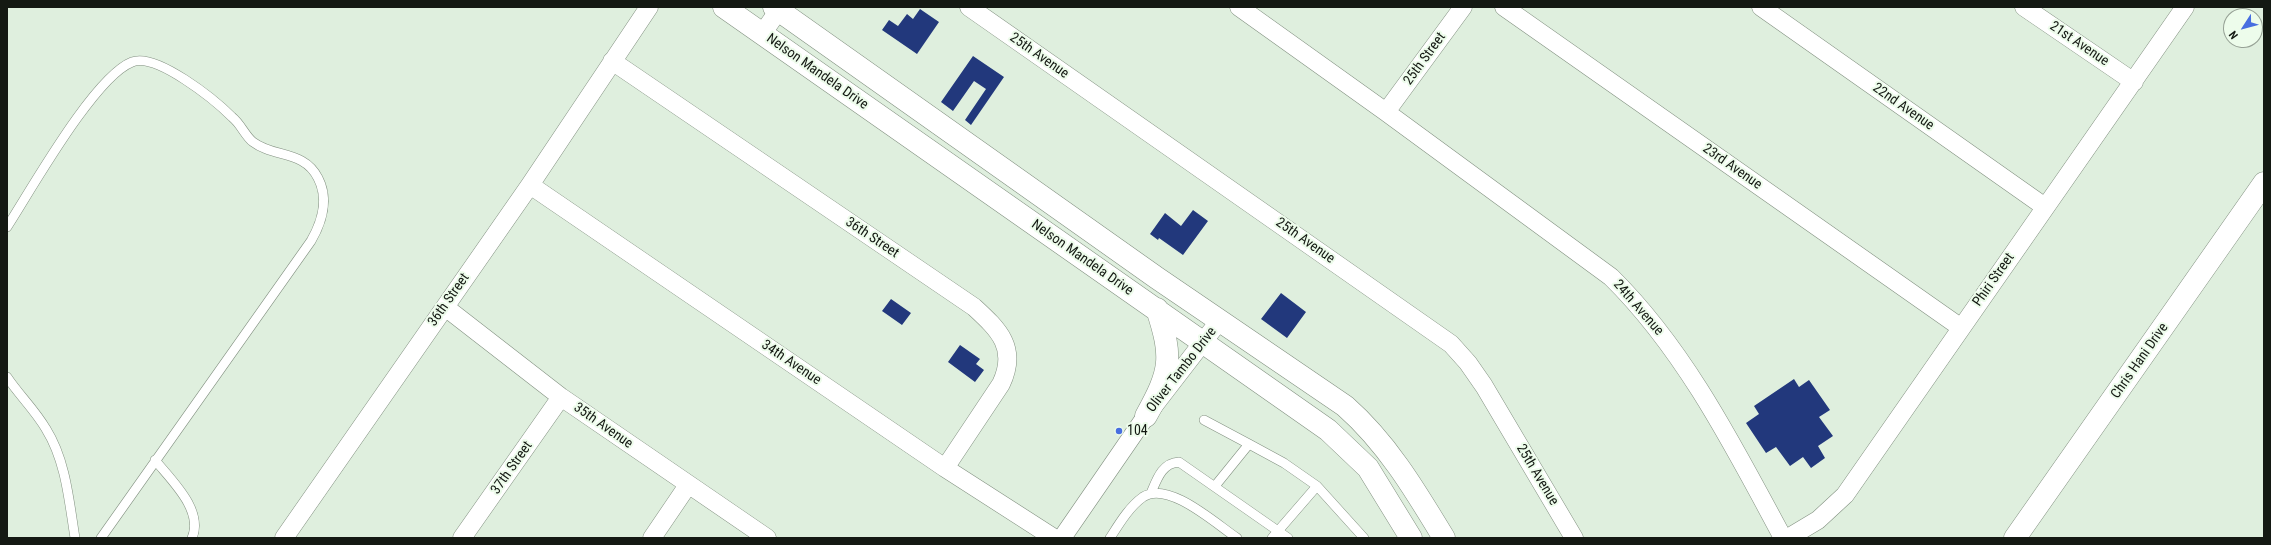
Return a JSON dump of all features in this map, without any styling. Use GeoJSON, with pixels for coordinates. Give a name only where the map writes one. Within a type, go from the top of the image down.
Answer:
{"type":"FeatureCollection","features":[{"type":"Feature","properties":{"kind":"main road","name":"Nelson Mandela Drive"},"geometry":{"type":"LineString","coordinates":[[724,7],[1328,430],[1348,447],[1368,468],[1410,538]]}},
{"type":"Feature","properties":{"kind":"main road","name":"Nelson Mandela Drive"},"geometry":{"type":"LineString","coordinates":[[778,8],[1157,278],[1329,394],[1364,422],[1382,443],[1444,538]]}},
{"type":"Feature","properties":{"kind":"main road","name":"Chris Hani Drive"},"geometry":{"type":"LineString","coordinates":[[2015,538],[2264,183]]}},
{"type":"Feature","properties":{"kind":"main road"},"geometry":{"type":"LineString","coordinates":[[1146,416],[1161,389],[1168,366],[1167,343],[1156,309]]}},
{"type":"Feature","properties":{"kind":"street","name":"36th Street"},"geometry":{"type":"LineString","coordinates":[[284,538],[530,185],[649,7]]}},
{"type":"Feature","properties":{"kind":"street","name":"25th Avenue"},"geometry":{"type":"LineString","coordinates":[[970,7],[1451,344],[1468,363],[1484,386],[1574,538]]}},
{"type":"Feature","properties":{"kind":"street","name":"24th Avenue"},"geometry":{"type":"LineString","coordinates":[[1239,7],[1386,112],[1611,277],[1631,297],[1663,336],[1698,389],[1738,453],[1783,538]]}},
{"type":"Feature","properties":{"kind":"street","name":"25th Street"},"geometry":{"type":"LineString","coordinates":[[1386,112],[1463,7]]}},
{"type":"Feature","properties":{"kind":"street","name":"23rd Avenue"},"geometry":{"type":"LineString","coordinates":[[1504,7],[1960,328]]}},
{"type":"Feature","properties":{"kind":"street","name":"22nd Avenue"},"geometry":{"type":"LineString","coordinates":[[1761,7],[2045,207]]}},
{"type":"Feature","properties":{"kind":"street","name":"21st Avenue"},"geometry":{"type":"LineString","coordinates":[[2024,7],[2134,82]]}},
{"type":"Feature","properties":{"kind":"street","name":"Phiri Street"},"geometry":{"type":"LineString","coordinates":[[1788,538],[1818,520],[1844,494],[2134,82],[2185,7]]}},
{"type":"Feature","properties":{"kind":"street"},"geometry":{"type":"LineString","coordinates":[[762,34],[778,8]]}},
{"type":"Feature","properties":{"kind":"street","name":"36th Street"},"geometry":{"type":"LineString","coordinates":[[612,61],[974,307],[996,327],[1005,342],[1008,356],[1007,372],[1001,384],[945,468]]}},
{"type":"Feature","properties":{"kind":"street","name":"34th Avenue"},"geometry":{"type":"LineString","coordinates":[[530,185],[945,468],[1054,538]]}},
{"type":"Feature","properties":{"kind":"street","name":"35th Avenue"},"geometry":{"type":"LineString","coordinates":[[445,306],[561,397],[767,538]]}},
{"type":"Feature","properties":{"kind":"street","name":"Oliver Tambo Drive"},"geometry":{"type":"LineString","coordinates":[[1062,538],[1146,416],[1220,320]]}},
{"type":"Feature","properties":{"kind":"street","name":"37th Street"},"geometry":{"type":"LineString","coordinates":[[462,538],[561,397]]}},
{"type":"Feature","properties":{"kind":"street"},"geometry":{"type":"LineString","coordinates":[[652,538],[688,485]]}},
{"type":"Feature","properties":{"kind":"lane"},"geometry":{"type":"LineString","coordinates":[[7,227],[71,128],[104,83],[123,66],[134,61],[148,62],[178,76],[232,116],[252,142],[304,162],[317,177],[321,186],[323,201],[317,230],[102,538]]}},
{"type":"Feature","properties":{"kind":"lane"},"geometry":{"type":"LineString","coordinates":[[7,377],[34,410],[57,450],[65,479],[75,538]]}},
{"type":"Feature","properties":{"kind":"lane"},"geometry":{"type":"LineString","coordinates":[[1204,420],[1284,463],[1317,486],[1364,538]]}},
{"type":"Feature","properties":{"kind":"lane"},"geometry":{"type":"LineString","coordinates":[[1215,486],[1250,444]]}},
{"type":"Feature","properties":{"kind":"lane"},"geometry":{"type":"LineString","coordinates":[[156,460],[188,503],[194,521],[192,538]]}},
{"type":"Feature","properties":{"kind":"lane"},"geometry":{"type":"LineString","coordinates":[[1110,538],[1132,507],[1151,493],[1160,472],[1175,462],[1185,464],[1288,538]]}},
{"type":"Feature","properties":{"kind":"lane"},"geometry":{"type":"LineString","coordinates":[[1272,538],[1317,486]]}},
{"type":"Feature","properties":{"kind":"lane"},"geometry":{"type":"LineString","coordinates":[[1151,493],[1162,492],[1174,496],[1237,538]]}},
{"type":"Feature","properties":{"kind":"building"},"geometry":{"type":"Polygon","coordinates":[[[920,9],[939,22],[917,54],[882,30],[889,20],[898,26],[907,14],[913,19],[920,9]]]}},
{"type":"Feature","properties":{"kind":"building"},"geometry":{"type":"Polygon","coordinates":[[[973,56],[1004,77],[971,125],[965,120],[986,89],[974,81],[953,111],[941,102],[973,56]]]}},
{"type":"Feature","properties":{"kind":"building"},"geometry":{"type":"Polygon","coordinates":[[[1193,210],[1208,221],[1183,255],[1159,238],[1158,240],[1150,234],[1165,213],[1181,226],[1193,210]]]}},
{"type":"Feature","properties":{"kind":"building"},"geometry":{"type":"Polygon","coordinates":[[[1281,293],[1306,312],[1287,338],[1261,319],[1281,293]]]}},
{"type":"Feature","properties":{"kind":"building"},"geometry":{"type":"Polygon","coordinates":[[[891,299],[911,313],[902,325],[882,311],[891,299]]]}},
{"type":"Feature","properties":{"kind":"building"},"geometry":{"type":"Polygon","coordinates":[[[960,345],[980,359],[976,364],[984,370],[975,382],[948,362],[960,345]]]}},
{"type":"Feature","properties":{"kind":"building"},"geometry":{"type":"Polygon","coordinates":[[[1794,379],[1799,387],[1809,380],[1830,410],[1819,417],[1833,436],[1818,446],[1825,458],[1811,468],[1803,457],[1790,466],[1776,447],[1766,453],[1746,423],[1759,414],[1754,406],[1794,379]]]}},
{"type":"Feature","properties":{"kind":"place","name":"104"},"geometry":{"type":"Point","coordinates":[1119,431]}}]}
